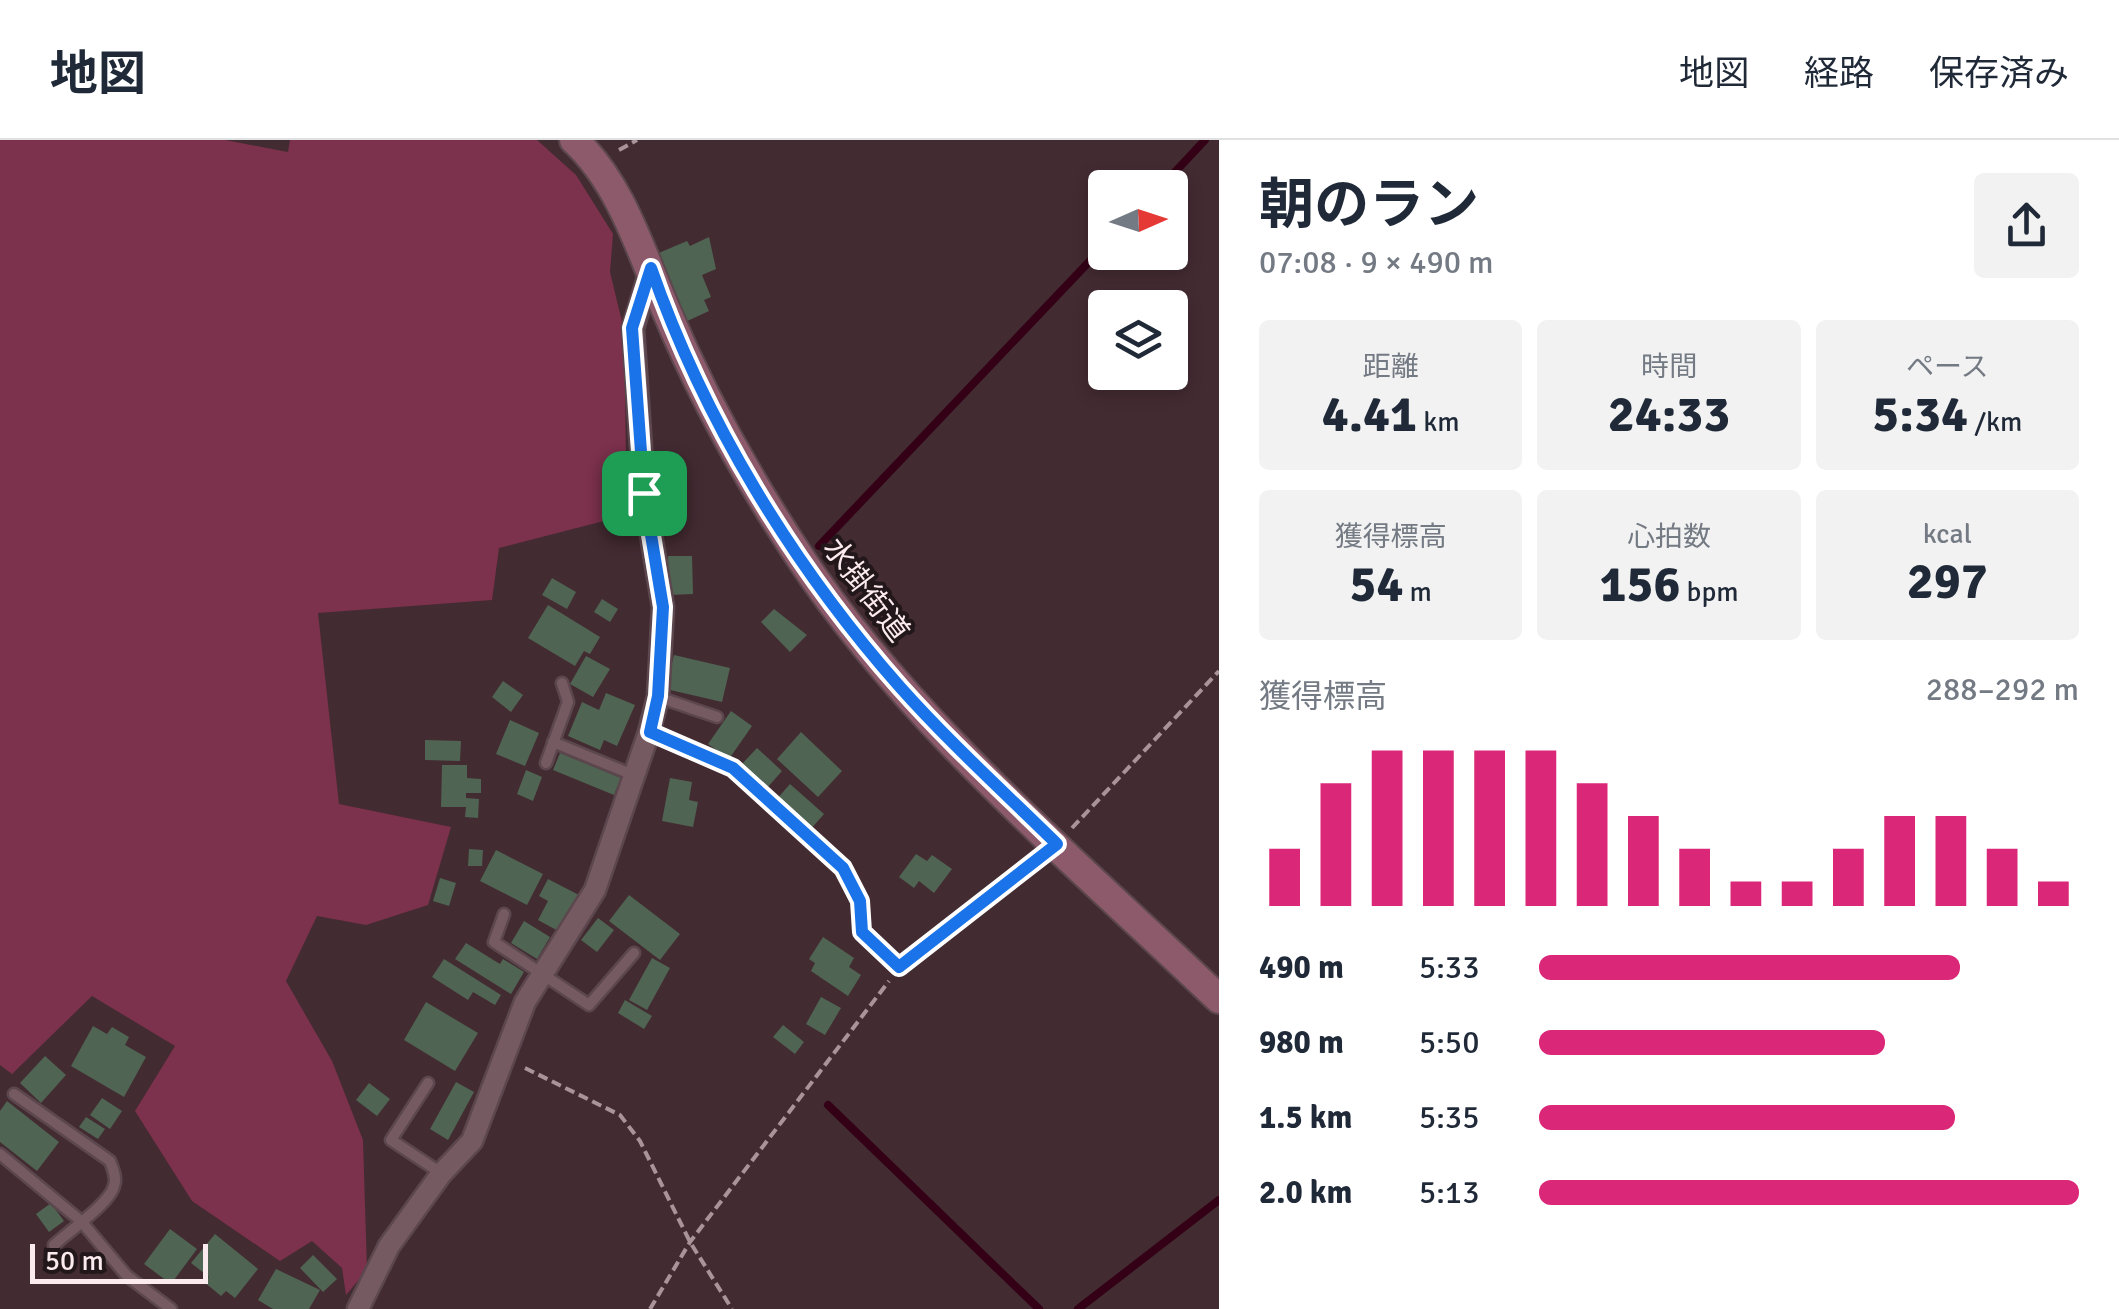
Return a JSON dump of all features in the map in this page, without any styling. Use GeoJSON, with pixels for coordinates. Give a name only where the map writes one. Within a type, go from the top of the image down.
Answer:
{"type":"FeatureCollection","features":[{"type":"Feature","properties":{"kind":"main road","name":"水掛街道"},"geometry":{"type":"LineString","coordinates":[[574,140],[599,162],[710,403],[799,557],[899,686],[1219,999]]}},
{"type":"Feature","properties":{"kind":"street"},"geometry":{"type":"LineString","coordinates":[[358,1309],[389,1246],[442,1174],[472,1141],[525,1002],[595,890],[650,732],[658,696],[663,607],[644,493],[632,328],[651,268]]}},
{"type":"Feature","properties":{"kind":"lane"},"geometry":{"type":"LineString","coordinates":[[546,763],[568,702],[562,683]]}},
{"type":"Feature","properties":{"kind":"lane"},"geometry":{"type":"LineString","coordinates":[[658,696],[716,717]]}},
{"type":"Feature","properties":{"kind":"lane"},"geometry":{"type":"LineString","coordinates":[[650,732],[733,768],[843,868],[860,901],[862,932],[899,967]]}},
{"type":"Feature","properties":{"kind":"lane"},"geometry":{"type":"LineString","coordinates":[[553,742],[633,776]]}},
{"type":"Feature","properties":{"kind":"lane"},"geometry":{"type":"LineString","coordinates":[[504,914],[494,942],[589,1005],[634,953]]}},
{"type":"Feature","properties":{"kind":"lane"},"geometry":{"type":"LineString","coordinates":[[428,1082],[390,1140],[442,1174]]}},
{"type":"Feature","properties":{"kind":"lane"},"geometry":{"type":"LineString","coordinates":[[14,1094],[110,1161],[115,1184],[109,1196],[54,1245]]}},
{"type":"Feature","properties":{"kind":"lane"},"geometry":{"type":"LineString","coordinates":[[0,1154],[81,1221],[128,1276],[171,1309]]}},
{"type":"Feature","properties":{"kind":"path"},"geometry":{"type":"LineString","coordinates":[[650,1309],[690,1242],[899,967],[1057,844],[1219,671]]}},
{"type":"Feature","properties":{"kind":"path"},"geometry":{"type":"LineString","coordinates":[[504,1058],[620,1115],[640,1141],[690,1242],[732,1309]]}},
{"type":"Feature","properties":{"kind":"shaded area"},"geometry":{"type":"Polygon","coordinates":[[[0,140],[225,140],[288,152],[290,140],[537,140],[576,175],[613,234],[610,272],[624,330],[627,515],[499,548],[492,600],[318,613],[339,804],[451,827],[428,905],[366,925],[317,916],[286,981],[332,1061],[363,1140],[367,1270],[346,1295],[342,1268],[312,1241],[280,1261],[192,1201],[135,1111],[175,1046],[92,996],[12,1074],[0,1065],[0,140]]]}},
{"type":"Feature","properties":{"kind":"building"},"geometry":{"type":"Polygon","coordinates":[[[709,237],[716,269],[702,275],[711,297],[704,300],[709,311],[683,323],[654,255],[687,241],[690,246],[709,237]]]}},
{"type":"Feature","properties":{"kind":"building"},"geometry":{"type":"Polygon","coordinates":[[[668,556],[692,556],[693,594],[669,595],[668,556]]]}},
{"type":"Feature","properties":{"kind":"building"},"geometry":{"type":"Polygon","coordinates":[[[552,578],[576,592],[567,609],[542,595],[552,578]]]}},
{"type":"Feature","properties":{"kind":"building"},"geometry":{"type":"Polygon","coordinates":[[[602,599],[618,609],[610,622],[594,612],[602,599]]]}},
{"type":"Feature","properties":{"kind":"building"},"geometry":{"type":"Polygon","coordinates":[[[548,605],[600,637],[590,654],[584,651],[575,666],[528,638],[548,605]]]}},
{"type":"Feature","properties":{"kind":"building"},"geometry":{"type":"Polygon","coordinates":[[[774,609],[807,635],[790,652],[761,622],[774,609]]]}},
{"type":"Feature","properties":{"kind":"building"},"geometry":{"type":"Polygon","coordinates":[[[674,655],[730,668],[722,702],[666,689],[674,655]]]}},
{"type":"Feature","properties":{"kind":"building"},"geometry":{"type":"Polygon","coordinates":[[[586,656],[610,669],[593,697],[570,684],[586,656]]]}},
{"type":"Feature","properties":{"kind":"building"},"geometry":{"type":"Polygon","coordinates":[[[503,681],[523,695],[511,712],[492,697],[503,681]]]}},
{"type":"Feature","properties":{"kind":"building"},"geometry":{"type":"Polygon","coordinates":[[[606,693],[635,705],[617,746],[604,740],[600,750],[568,736],[582,702],[599,710],[606,693]]]}},
{"type":"Feature","properties":{"kind":"building"},"geometry":{"type":"Polygon","coordinates":[[[731,711],[752,726],[729,759],[708,744],[731,711]]]}},
{"type":"Feature","properties":{"kind":"building"},"geometry":{"type":"Polygon","coordinates":[[[510,720],[539,733],[525,766],[496,754],[510,720]]]}},
{"type":"Feature","properties":{"kind":"building"},"geometry":{"type":"Polygon","coordinates":[[[801,732],[842,771],[818,797],[777,759],[801,732]]]}},
{"type":"Feature","properties":{"kind":"building"},"geometry":{"type":"Polygon","coordinates":[[[425,740],[461,741],[460,761],[425,760],[425,740]]]}},
{"type":"Feature","properties":{"kind":"building"},"geometry":{"type":"Polygon","coordinates":[[[757,748],[782,771],[767,788],[742,764],[757,748]]]}},
{"type":"Feature","properties":{"kind":"building"},"geometry":{"type":"Polygon","coordinates":[[[560,753],[621,778],[614,795],[553,770],[560,753]]]}},
{"type":"Feature","properties":{"kind":"building"},"geometry":{"type":"Polygon","coordinates":[[[442,765],[467,765],[467,778],[481,779],[481,793],[466,793],[466,798],[479,799],[478,818],[465,817],[466,807],[441,807],[442,765]]]}},
{"type":"Feature","properties":{"kind":"building"},"geometry":{"type":"Polygon","coordinates":[[[526,770],[542,777],[533,801],[517,794],[526,770]]]}},
{"type":"Feature","properties":{"kind":"building"},"geometry":{"type":"Polygon","coordinates":[[[670,778],[692,782],[689,800],[698,802],[693,827],[662,821],[670,778]]]}},
{"type":"Feature","properties":{"kind":"building"},"geometry":{"type":"Polygon","coordinates":[[[790,784],[824,814],[810,830],[776,800],[790,784]]]}},
{"type":"Feature","properties":{"kind":"building"},"geometry":{"type":"Polygon","coordinates":[[[469,849],[483,850],[482,866],[468,866],[469,849]]]}},
{"type":"Feature","properties":{"kind":"building"},"geometry":{"type":"Polygon","coordinates":[[[496,850],[543,874],[527,905],[480,881],[496,850]]]}},
{"type":"Feature","properties":{"kind":"building"},"geometry":{"type":"Polygon","coordinates":[[[916,854],[927,861],[932,855],[952,869],[934,893],[919,881],[914,888],[899,877],[916,854]]]}},
{"type":"Feature","properties":{"kind":"building"},"geometry":{"type":"Polygon","coordinates":[[[440,878],[456,883],[449,906],[433,901],[440,878]]]}},
{"type":"Feature","properties":{"kind":"building"},"geometry":{"type":"Polygon","coordinates":[[[548,879],[579,895],[560,932],[538,920],[548,901],[539,896],[548,879]]]}},
{"type":"Feature","properties":{"kind":"building"},"geometry":{"type":"Polygon","coordinates":[[[629,895],[680,934],[660,960],[609,921],[629,895]]]}},
{"type":"Feature","properties":{"kind":"building"},"geometry":{"type":"Polygon","coordinates":[[[598,918],[614,930],[597,952],[581,940],[598,918]]]}},
{"type":"Feature","properties":{"kind":"building"},"geometry":{"type":"Polygon","coordinates":[[[524,921],[550,937],[537,959],[511,943],[524,921]]]}},
{"type":"Feature","properties":{"kind":"building"},"geometry":{"type":"Polygon","coordinates":[[[823,937],[854,958],[849,967],[861,975],[848,996],[811,971],[815,963],[809,959],[823,937]]]}},
{"type":"Feature","properties":{"kind":"building"},"geometry":{"type":"Polygon","coordinates":[[[466,943],[500,964],[503,959],[524,972],[511,994],[455,959],[466,943]]]}},
{"type":"Feature","properties":{"kind":"building"},"geometry":{"type":"Polygon","coordinates":[[[652,958],[670,968],[647,1010],[629,1000],[652,958]]]}},
{"type":"Feature","properties":{"kind":"building"},"geometry":{"type":"Polygon","coordinates":[[[444,959],[501,995],[495,1005],[473,992],[468,1000],[432,977],[444,959]]]}},
{"type":"Feature","properties":{"kind":"building"},"geometry":{"type":"Polygon","coordinates":[[[821,997],[841,1008],[825,1035],[806,1024],[821,997]]]}},
{"type":"Feature","properties":{"kind":"building"},"geometry":{"type":"Polygon","coordinates":[[[625,1000],[652,1016],[644,1029],[618,1013],[625,1000]]]}},
{"type":"Feature","properties":{"kind":"building"},"geometry":{"type":"Polygon","coordinates":[[[426,1002],[478,1033],[455,1071],[404,1040],[426,1002]]]}},
{"type":"Feature","properties":{"kind":"building"},"geometry":{"type":"Polygon","coordinates":[[[783,1025],[804,1042],[795,1054],[773,1037],[783,1025]]]}},
{"type":"Feature","properties":{"kind":"building"},"geometry":{"type":"Polygon","coordinates":[[[93,1026],[107,1034],[112,1027],[129,1037],[125,1045],[146,1057],[124,1097],[71,1066],[93,1026]]]}},
{"type":"Feature","properties":{"kind":"building"},"geometry":{"type":"Polygon","coordinates":[[[45,1056],[66,1075],[41,1103],[20,1083],[45,1056]]]}},
{"type":"Feature","properties":{"kind":"building"},"geometry":{"type":"Polygon","coordinates":[[[456,1082],[474,1092],[448,1140],[430,1129],[456,1082]]]}},
{"type":"Feature","properties":{"kind":"building"},"geometry":{"type":"Polygon","coordinates":[[[369,1083],[390,1099],[377,1116],[356,1100],[369,1083]]]}},
{"type":"Feature","properties":{"kind":"building"},"geometry":{"type":"Polygon","coordinates":[[[102,1098],[122,1111],[110,1129],[90,1115],[102,1098]]]}},
{"type":"Feature","properties":{"kind":"building"},"geometry":{"type":"Polygon","coordinates":[[[7,1101],[59,1142],[37,1171],[0,1142],[0,1111],[7,1101]]]}},
{"type":"Feature","properties":{"kind":"building"},"geometry":{"type":"Polygon","coordinates":[[[86,1117],[105,1129],[98,1139],[79,1127],[86,1117]]]}},
{"type":"Feature","properties":{"kind":"building"},"geometry":{"type":"Polygon","coordinates":[[[51,1203],[64,1221],[49,1232],[36,1214],[51,1203]]]}},
{"type":"Feature","properties":{"kind":"building"},"geometry":{"type":"Polygon","coordinates":[[[170,1229],[197,1249],[171,1284],[144,1264],[170,1229]]]}},
{"type":"Feature","properties":{"kind":"building"},"geometry":{"type":"Polygon","coordinates":[[[215,1234],[258,1269],[235,1298],[226,1291],[221,1296],[204,1282],[209,1277],[191,1263],[215,1234]]]}},
{"type":"Feature","properties":{"kind":"building"},"geometry":{"type":"Polygon","coordinates":[[[313,1255],[337,1279],[323,1292],[300,1268],[313,1255]]]}},
{"type":"Feature","properties":{"kind":"building"},"geometry":{"type":"Polygon","coordinates":[[[276,1269],[320,1290],[309,1309],[273,1309],[258,1300],[276,1269]]]}},
{"type":"Feature","properties":{"kind":"waterway"},"geometry":{"type":"LineString","coordinates":[[1177,170],[1205,140]]}},
{"type":"Feature","properties":{"kind":"waterway"},"geometry":{"type":"LineString","coordinates":[[819,546],[1088,263]]}},
{"type":"Feature","properties":{"kind":"waterway"},"geometry":{"type":"LineString","coordinates":[[828,1105],[1039,1309]]}},
{"type":"Feature","properties":{"kind":"waterway"},"geometry":{"type":"LineString","coordinates":[[1078,1309],[1219,1200]]}},
{"type":"Feature","properties":{"kind":"route"},"geometry":{"type":"LineString","coordinates":[[651,268],[666,310],[710,403],[799,557],[899,686],[1057,844],[899,967],[862,932],[860,901],[843,868],[733,768],[650,732],[658,696],[663,607],[644,493],[632,328],[651,268]]}}]}
